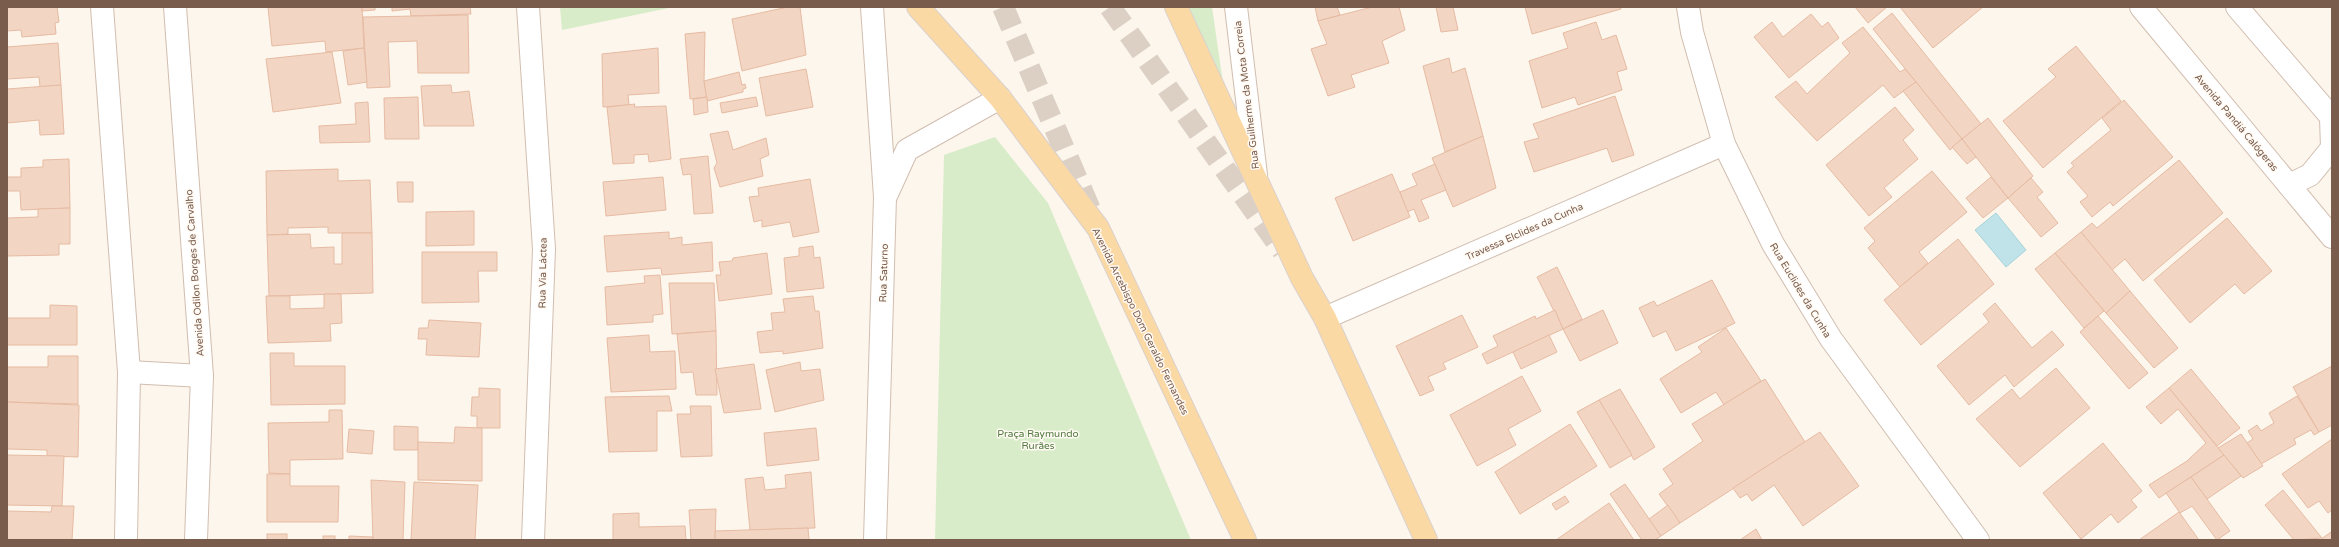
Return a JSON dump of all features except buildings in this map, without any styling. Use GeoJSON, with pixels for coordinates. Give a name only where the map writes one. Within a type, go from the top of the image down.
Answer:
{"type":"FeatureCollection","features":[{"type":"Feature","properties":{"kind":"main road","name":"Avenida Arcebispo Dom Geraldo Fernandes"},"geometry":{"type":"LineString","coordinates":[[918,7],[1000,98],[1098,228],[1245,540]]}},
{"type":"Feature","properties":{"kind":"main road"},"geometry":{"type":"LineString","coordinates":[[1176,7],[1302,278],[1325,318],[1426,540]]}},
{"type":"Feature","properties":{"kind":"street"},"geometry":{"type":"LineString","coordinates":[[102,7],[129,372],[126,540]]}},
{"type":"Feature","properties":{"kind":"street","name":"Avenida Odilon Borges de Carvalho"},"geometry":{"type":"LineString","coordinates":[[175,7],[202,376],[196,540]]}},
{"type":"Feature","properties":{"kind":"street","name":"Rua Via Láctea"},"geometry":{"type":"LineString","coordinates":[[528,7],[544,249],[533,540]]}},
{"type":"Feature","properties":{"kind":"street","name":"Rua Saturno"},"geometry":{"type":"LineString","coordinates":[[872,7],[886,197],[875,540]]}},
{"type":"Feature","properties":{"kind":"street","name":"Rua Guilherme da Mota Correia"},"geometry":{"type":"LineString","coordinates":[[1236,7],[1257,182]]}},
{"type":"Feature","properties":{"kind":"street","name":"Rua Euclides da Cunha"},"geometry":{"type":"LineString","coordinates":[[1688,7],[1692,32],[1724,144],[1772,244],[1831,339],[1978,540]]}},
{"type":"Feature","properties":{"kind":"street","name":"Avenida Pandiá Calógeras"},"geometry":{"type":"LineString","coordinates":[[2141,7],[2332,237]]}},
{"type":"Feature","properties":{"kind":"street"},"geometry":{"type":"LineString","coordinates":[[2238,7],[2332,118],[2332,148],[2310,176],[2289,185]]}},
{"type":"Feature","properties":{"kind":"street"},"geometry":{"type":"LineString","coordinates":[[886,197],[907,150],[1000,98]]}},
{"type":"Feature","properties":{"kind":"street","name":"Travessa Elclides da Cunha"},"geometry":{"type":"LineString","coordinates":[[1325,318],[1724,144]]}},
{"type":"Feature","properties":{"kind":"street"},"geometry":{"type":"LineString","coordinates":[[129,372],[202,376]]}},
{"type":"Feature","properties":{"kind":"green space"},"geometry":{"type":"Polygon","coordinates":[[[560,7],[674,7],[562,30],[560,7]]]}},
{"type":"Feature","properties":{"kind":"green space"},"geometry":{"type":"Polygon","coordinates":[[[1181,7],[1212,7],[1227,111],[1181,7]]]}},
{"type":"Feature","properties":{"kind":"green space","name":"Praça Raymundo Rurães"},"geometry":{"type":"Polygon","coordinates":[[[995,137],[1048,203],[1191,540],[935,540],[944,155],[995,137]]]}},
{"type":"Feature","properties":{"kind":"water"},"geometry":{"type":"Polygon","coordinates":[[[1996,213],[2026,250],[2006,267],[1975,230],[1996,213]]]}},
{"type":"Feature","properties":{"kind":"tunnel"},"geometry":{"type":"LineString","coordinates":[[1003,7],[1091,212]]}},
{"type":"Feature","properties":{"kind":"tunnel"},"geometry":{"type":"LineString","coordinates":[[1110,7],[1283,251]]}}]}
